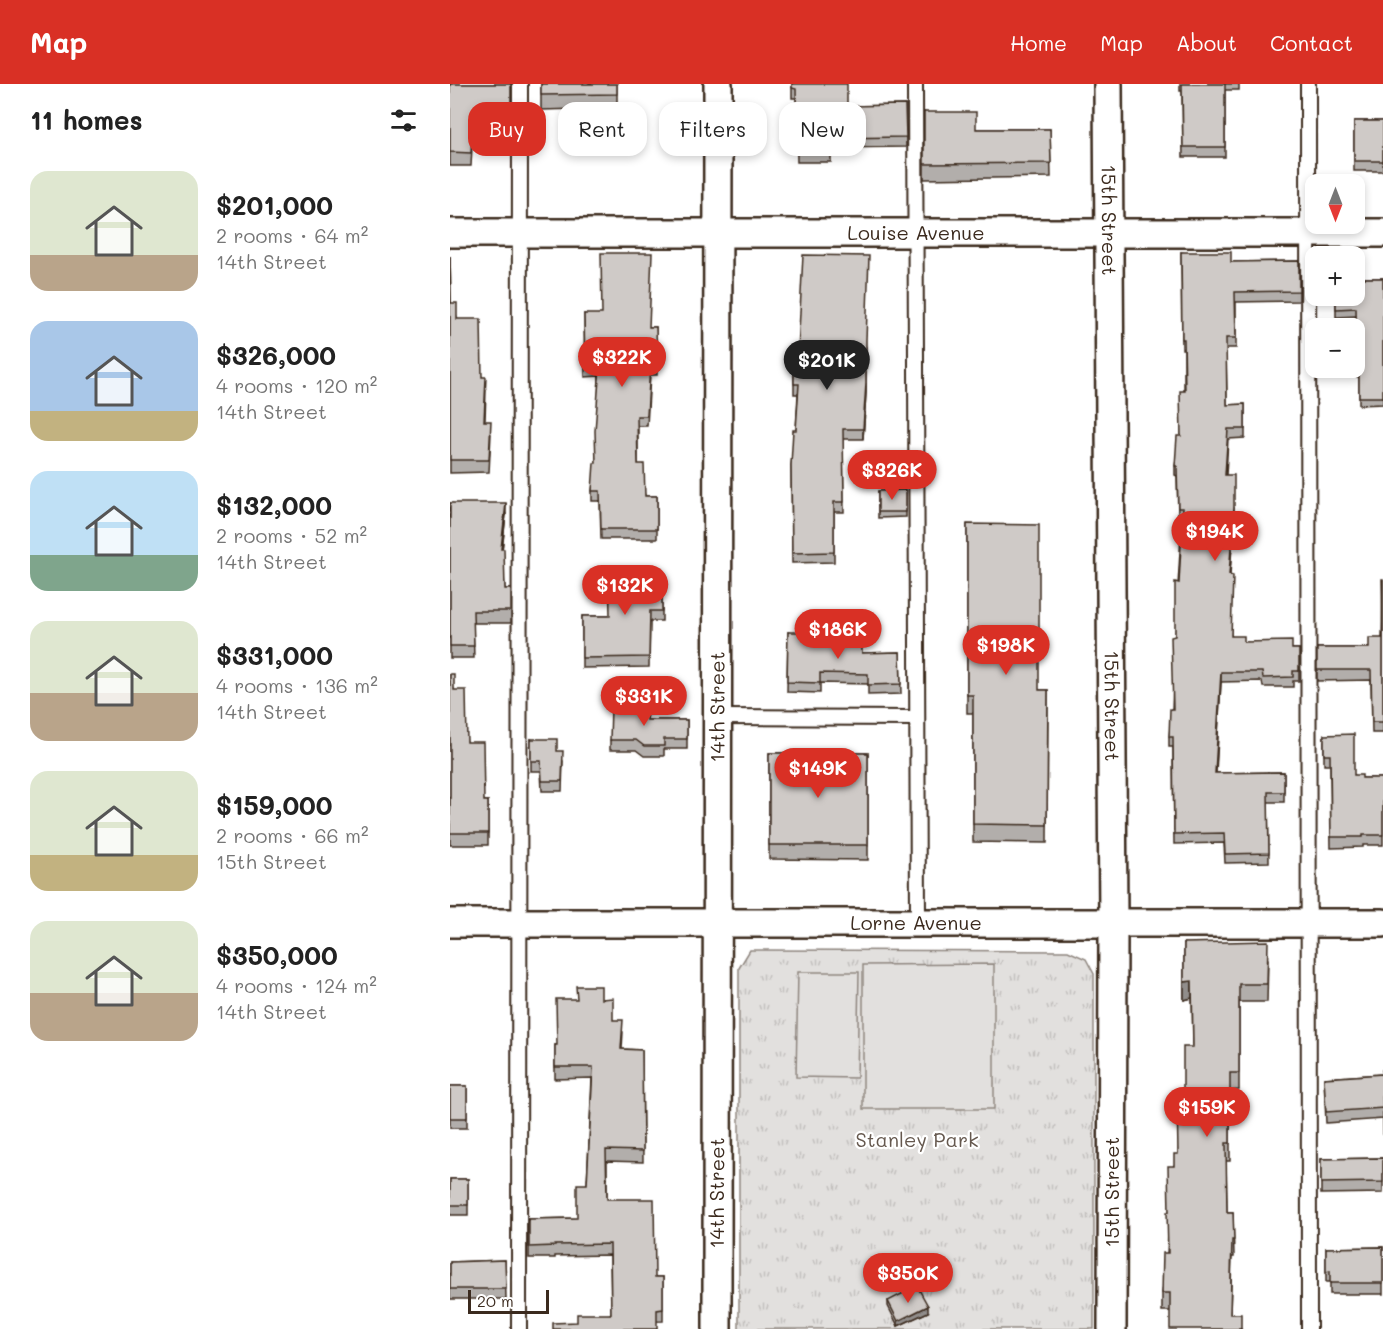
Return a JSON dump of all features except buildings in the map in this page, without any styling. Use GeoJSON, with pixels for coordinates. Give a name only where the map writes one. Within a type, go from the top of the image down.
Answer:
{"type":"FeatureCollection","features":[{"type":"Feature","properties":{"kind":"street","name":"14th Street"},"geometry":{"type":"LineString","coordinates":[[717,1329],[718,84]]}},
{"type":"Feature","properties":{"kind":"street","name":"15th Street"},"geometry":{"type":"LineString","coordinates":[[1108,84],[1113,923],[1112,1329]]}},
{"type":"Feature","properties":{"kind":"street","name":"Louise Avenue"},"geometry":{"type":"LineString","coordinates":[[450,233],[1305,233]]}},
{"type":"Feature","properties":{"kind":"street","name":"Louise Avenue"},"geometry":{"type":"LineString","coordinates":[[1365,233],[1383,233]]}},
{"type":"Feature","properties":{"kind":"street","name":"Lorne Avenue"},"geometry":{"type":"LineString","coordinates":[[450,923],[1383,923]]}},
{"type":"Feature","properties":{"kind":"lane"},"geometry":{"type":"LineString","coordinates":[[519,1329],[520,84]]}},
{"type":"Feature","properties":{"kind":"lane"},"geometry":{"type":"LineString","coordinates":[[915,84],[918,923]]}},
{"type":"Feature","properties":{"kind":"lane"},"geometry":{"type":"LineString","coordinates":[[1307,174],[1308,84]]}},
{"type":"Feature","properties":{"kind":"lane"},"geometry":{"type":"LineString","coordinates":[[1307,234],[1310,1329]]}},
{"type":"Feature","properties":{"kind":"lane"},"geometry":{"type":"LineString","coordinates":[[717,717],[917,718]]}},
{"type":"Feature","properties":{"kind":"green space","name":"Stanley Park"},"geometry":{"type":"Polygon","coordinates":[[[750,950],[1068,951],[1086,959],[1094,974],[1094,1329],[739,1329],[739,968],[750,950]]]}},
{"type":"Feature","properties":{"kind":"green space"},"geometry":{"type":"Polygon","coordinates":[[[994,964],[994,1109],[863,1109],[863,965],[994,964]]]}},
{"type":"Feature","properties":{"kind":"green space"},"geometry":{"type":"Polygon","coordinates":[[[798,972],[859,972],[857,1078],[796,1077],[798,972]]]}}]}
